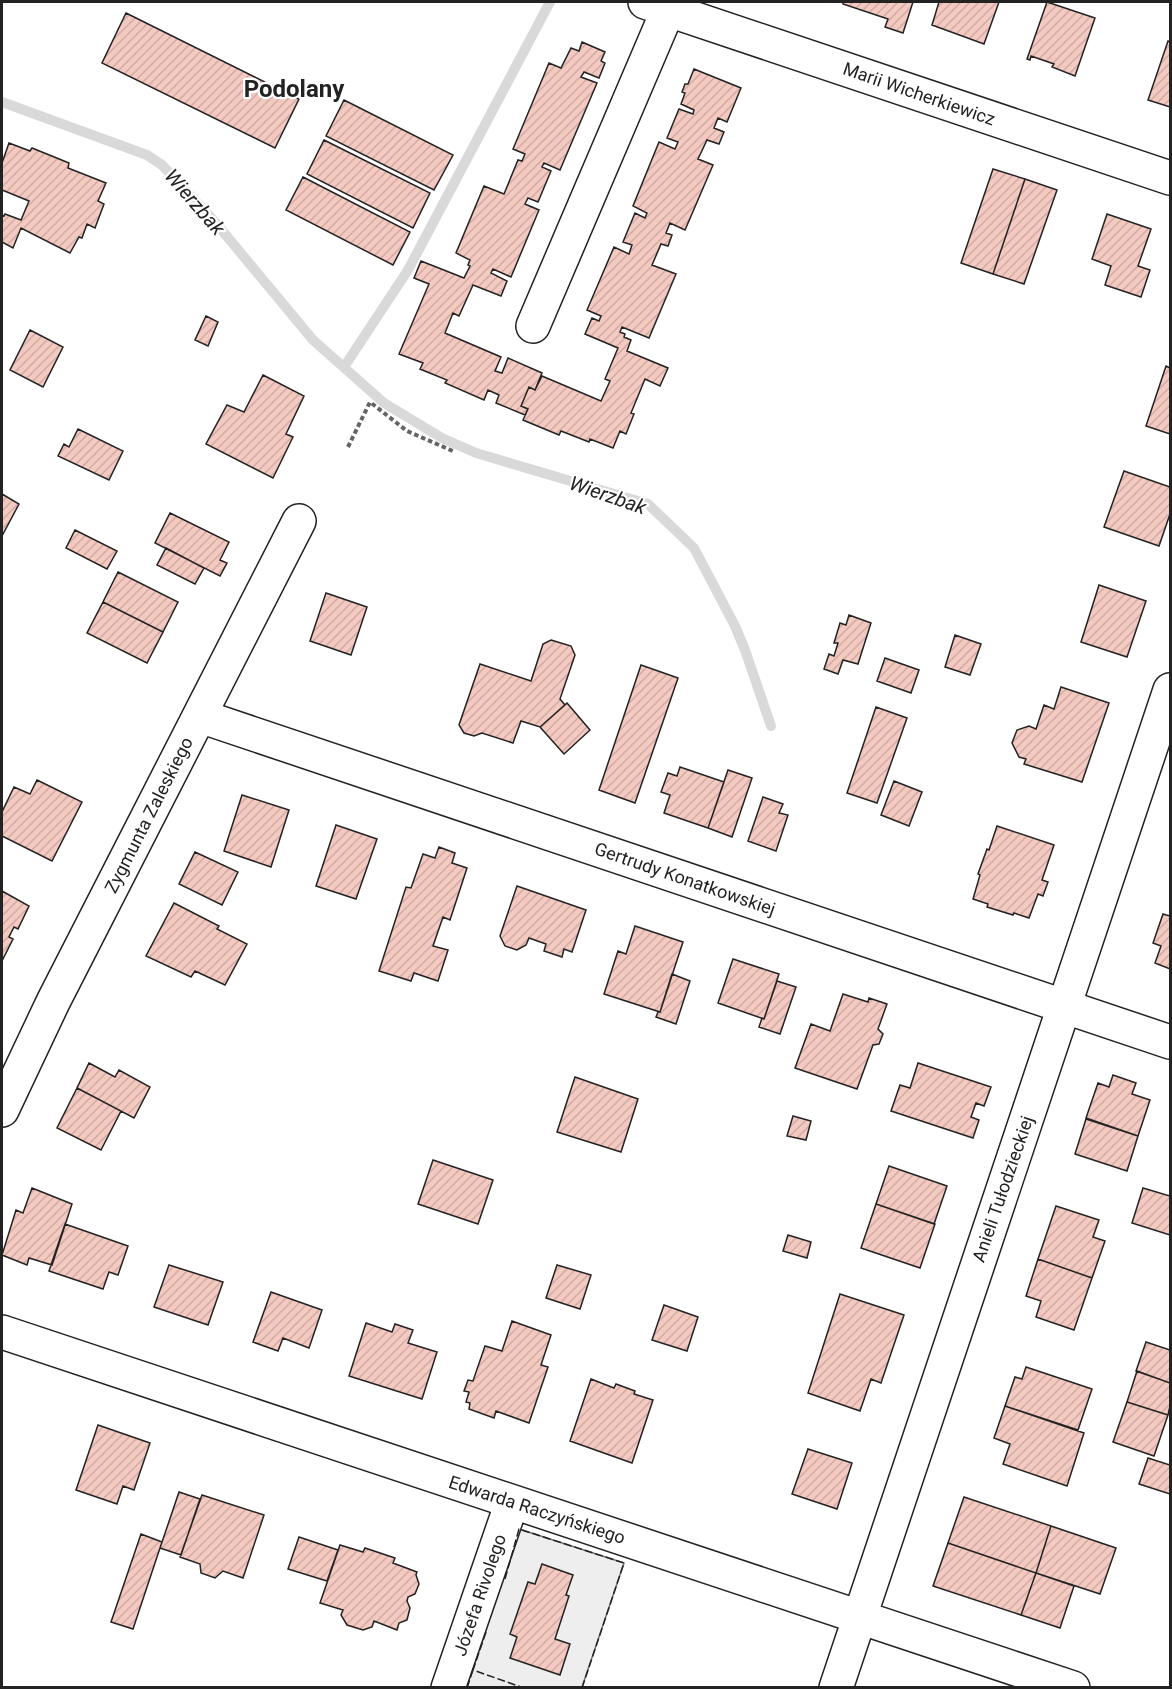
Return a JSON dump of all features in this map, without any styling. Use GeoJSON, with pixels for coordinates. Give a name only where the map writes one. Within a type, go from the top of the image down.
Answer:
{"type":"FeatureCollection","features":[{"type":"Feature","properties":{"kind":"street","name":"Marii Wicherkiewicz"},"geometry":{"type":"LineString","coordinates":[[532,326],[656,6],[1170,178]]}},
{"type":"Feature","properties":{"kind":"street","name":"Zygmunta Zaleskiego"},"geometry":{"type":"LineString","coordinates":[[2,1110],[53,1002],[299,521]]}},
{"type":"Feature","properties":{"kind":"street","name":"Anieli Tułodzieckiej"},"geometry":{"type":"LineString","coordinates":[[836,1688],[1170,690]]}},
{"type":"Feature","properties":{"kind":"street","name":"Gertrudy Konatkowskiej"},"geometry":{"type":"LineString","coordinates":[[200,716],[1170,1042]]}},
{"type":"Feature","properties":{"kind":"street","name":"Edwarda Raczyńskiego"},"geometry":{"type":"LineString","coordinates":[[2,1332],[1073,1688]]}},
{"type":"Feature","properties":{"kind":"street","name":"Józefa Rivolego"},"geometry":{"type":"LineString","coordinates":[[448,1688],[512,1502]]}},
{"type":"Feature","properties":{"kind":"path"},"geometry":{"type":"LineString","coordinates":[[348,447],[370,402],[407,431],[455,452]]}},
{"type":"Feature","properties":{"kind":"shaded area"},"geometry":{"type":"Polygon","coordinates":[[[519,1529],[624,1563],[582,1687],[466,1688],[519,1529]]]}},
{"type":"Feature","properties":{"kind":"building"},"geometry":{"type":"Polygon","coordinates":[[[843,2],[913,2],[903,33],[885,27],[888,19],[843,4],[843,2]]]}},
{"type":"Feature","properties":{"kind":"building"},"geometry":{"type":"Polygon","coordinates":[[[939,2],[999,2],[984,44],[932,25],[939,2]]]}},
{"type":"Feature","properties":{"kind":"building"},"geometry":{"type":"Polygon","coordinates":[[[1047,2],[1095,18],[1075,76],[1052,67],[1054,64],[1031,56],[1030,60],[1027,59],[1047,2]]]}},
{"type":"Feature","properties":{"kind":"building"},"geometry":{"type":"Polygon","coordinates":[[[126,13],[299,99],[275,148],[102,63],[126,13]]]}},
{"type":"Feature","properties":{"kind":"building"},"geometry":{"type":"Polygon","coordinates":[[[1168,41],[1170,42],[1170,107],[1148,100],[1168,41]]]}},
{"type":"Feature","properties":{"kind":"building"},"geometry":{"type":"Polygon","coordinates":[[[582,42],[605,52],[601,61],[605,63],[599,78],[584,72],[581,77],[597,83],[560,170],[544,163],[542,167],[551,171],[538,202],[528,198],[525,204],[539,210],[511,277],[493,269],[491,273],[507,281],[501,296],[473,285],[459,316],[453,313],[445,333],[501,357],[495,371],[502,373],[508,358],[542,373],[535,390],[529,387],[521,406],[528,409],[525,415],[496,403],[499,395],[488,390],[484,400],[445,383],[447,380],[420,369],[423,363],[399,354],[429,284],[414,278],[421,261],[464,278],[470,266],[468,265],[470,260],[456,253],[484,186],[504,194],[518,160],[522,161],[525,154],[513,149],[549,63],[561,68],[571,48],[579,51],[582,42]]]}},
{"type":"Feature","properties":{"kind":"building"},"geometry":{"type":"Polygon","coordinates":[[[694,69],[741,88],[727,122],[718,118],[714,128],[724,132],[719,144],[707,140],[698,159],[713,165],[685,230],[670,223],[666,233],[672,235],[668,246],[661,244],[652,265],[676,274],[649,338],[622,327],[620,332],[631,340],[627,351],[668,368],[660,386],[645,379],[631,413],[634,414],[626,434],[620,431],[613,448],[561,431],[559,435],[523,420],[528,409],[521,406],[529,387],[535,390],[542,376],[601,401],[610,381],[605,379],[618,348],[585,334],[592,318],[599,321],[601,316],[587,310],[614,247],[629,254],[632,245],[623,242],[635,213],[645,218],[647,213],[633,206],[659,142],[675,149],[678,142],[667,138],[679,109],[693,114],[694,110],[681,104],[685,93],[682,92],[694,69]]]}},
{"type":"Feature","properties":{"kind":"building"},"geometry":{"type":"Polygon","coordinates":[[[344,100],[453,155],[434,190],[326,136],[344,100]]]}},
{"type":"Feature","properties":{"kind":"building"},"geometry":{"type":"Polygon","coordinates":[[[324,140],[430,193],[413,228],[307,174],[324,140]]]}},
{"type":"Feature","properties":{"kind":"building"},"geometry":{"type":"Polygon","coordinates":[[[9,143],[30,151],[32,148],[69,163],[68,168],[106,183],[98,201],[104,204],[95,228],[87,224],[82,238],[79,237],[70,253],[21,228],[13,248],[2,242],[2,215],[21,220],[29,201],[2,190],[2,163],[9,143]]]}},
{"type":"Feature","properties":{"kind":"building"},"geometry":{"type":"Polygon","coordinates":[[[993,169],[1025,179],[993,274],[961,263],[993,169]]]}},
{"type":"Feature","properties":{"kind":"building"},"geometry":{"type":"Polygon","coordinates":[[[303,177],[410,232],[393,265],[286,210],[303,177]]]}},
{"type":"Feature","properties":{"kind":"building"},"geometry":{"type":"Polygon","coordinates":[[[1025,179],[1057,190],[1024,284],[993,274],[1025,179]]]}},
{"type":"Feature","properties":{"kind":"building"},"geometry":{"type":"Polygon","coordinates":[[[1107,214],[1151,229],[1138,266],[1150,270],[1141,297],[1105,285],[1111,266],[1092,259],[1107,214]]]}},
{"type":"Feature","properties":{"kind":"building"},"geometry":{"type":"Polygon","coordinates":[[[206,316],[218,322],[208,346],[195,340],[206,316]]]}},
{"type":"Feature","properties":{"kind":"building"},"geometry":{"type":"Polygon","coordinates":[[[30,330],[63,347],[43,387],[10,370],[30,330]]]}},
{"type":"Feature","properties":{"kind":"building"},"geometry":{"type":"Polygon","coordinates":[[[1166,366],[1170,368],[1170,434],[1146,426],[1166,366]]]}},
{"type":"Feature","properties":{"kind":"building"},"geometry":{"type":"Polygon","coordinates":[[[263,375],[304,396],[286,434],[293,437],[273,478],[206,444],[227,405],[244,412],[263,375]]]}},
{"type":"Feature","properties":{"kind":"building"},"geometry":{"type":"Polygon","coordinates":[[[78,429],[123,451],[109,480],[58,456],[64,444],[69,447],[78,429]]]}},
{"type":"Feature","properties":{"kind":"building"},"geometry":{"type":"Polygon","coordinates":[[[1124,471],[1170,487],[1170,514],[1159,546],[1104,527],[1124,471]]]}},
{"type":"Feature","properties":{"kind":"building"},"geometry":{"type":"Polygon","coordinates":[[[2,494],[19,504],[2,536],[2,494]]]}},
{"type":"Feature","properties":{"kind":"building"},"geometry":{"type":"Polygon","coordinates":[[[170,513],[229,542],[220,560],[227,563],[220,576],[155,543],[170,513]]]}},
{"type":"Feature","properties":{"kind":"building"},"geometry":{"type":"Polygon","coordinates":[[[75,530],[117,551],[107,569],[66,548],[75,530]]]}},
{"type":"Feature","properties":{"kind":"building"},"geometry":{"type":"Polygon","coordinates":[[[166,548],[204,568],[195,584],[157,565],[166,548]]]}},
{"type":"Feature","properties":{"kind":"building"},"geometry":{"type":"Polygon","coordinates":[[[118,572],[178,602],[163,632],[103,602],[118,572]]]}},
{"type":"Feature","properties":{"kind":"building"},"geometry":{"type":"Polygon","coordinates":[[[1099,585],[1146,601],[1127,657],[1081,642],[1099,585]]]}},
{"type":"Feature","properties":{"kind":"building"},"geometry":{"type":"Polygon","coordinates":[[[326,593],[367,607],[351,655],[310,641],[326,593]]]}},
{"type":"Feature","properties":{"kind":"building"},"geometry":{"type":"Polygon","coordinates":[[[103,602],[163,632],[147,663],[87,633],[103,602]]]}},
{"type":"Feature","properties":{"kind":"building"},"geometry":{"type":"Polygon","coordinates":[[[849,615],[871,623],[858,664],[843,660],[838,674],[824,669],[829,654],[834,656],[838,643],[834,643],[840,623],[846,625],[849,615]]]}},
{"type":"Feature","properties":{"kind":"building"},"geometry":{"type":"Polygon","coordinates":[[[955,635],[981,644],[970,675],[945,667],[955,635]]]}},
{"type":"Feature","properties":{"kind":"building"},"geometry":{"type":"Polygon","coordinates":[[[551,640],[571,646],[575,655],[560,699],[565,705],[540,727],[521,721],[513,743],[482,733],[474,736],[464,733],[459,725],[480,664],[531,681],[543,644],[551,640]]]}},
{"type":"Feature","properties":{"kind":"building"},"geometry":{"type":"Polygon","coordinates":[[[885,658],[919,670],[911,693],[877,681],[885,658]]]}},
{"type":"Feature","properties":{"kind":"building"},"geometry":{"type":"Polygon","coordinates":[[[641,665],[678,678],[635,803],[599,790],[641,665]]]}},
{"type":"Feature","properties":{"kind":"building"},"geometry":{"type":"Polygon","coordinates":[[[1061,687],[1109,703],[1082,782],[1024,764],[1026,759],[1019,757],[1012,743],[1017,730],[1029,726],[1036,729],[1044,705],[1054,709],[1061,687]]]}},
{"type":"Feature","properties":{"kind":"building"},"geometry":{"type":"Polygon","coordinates":[[[567,703],[590,730],[564,754],[540,727],[567,703]]]}},
{"type":"Feature","properties":{"kind":"building"},"geometry":{"type":"Polygon","coordinates":[[[876,707],[907,718],[877,803],[847,793],[876,707]]]}},
{"type":"Feature","properties":{"kind":"building"},"geometry":{"type":"Polygon","coordinates":[[[680,767],[724,782],[708,828],[664,813],[670,795],[661,792],[668,773],[677,776],[680,767]]]}},
{"type":"Feature","properties":{"kind":"building"},"geometry":{"type":"Polygon","coordinates":[[[728,770],[752,778],[732,837],[708,828],[728,770]]]}},
{"type":"Feature","properties":{"kind":"building"},"geometry":{"type":"Polygon","coordinates":[[[37,780],[82,802],[52,861],[2,836],[2,812],[14,787],[30,794],[37,780]]]}},
{"type":"Feature","properties":{"kind":"building"},"geometry":{"type":"Polygon","coordinates":[[[894,781],[922,792],[909,826],[881,815],[894,781]]]}},
{"type":"Feature","properties":{"kind":"building"},"geometry":{"type":"Polygon","coordinates":[[[242,795],[289,810],[271,867],[224,851],[242,795]]]}},
{"type":"Feature","properties":{"kind":"building"},"geometry":{"type":"Polygon","coordinates":[[[763,797],[783,804],[779,813],[788,815],[776,851],[748,841],[763,797]]]}},
{"type":"Feature","properties":{"kind":"building"},"geometry":{"type":"Polygon","coordinates":[[[336,825],[377,839],[356,899],[316,886],[336,825]]]}},
{"type":"Feature","properties":{"kind":"building"},"geometry":{"type":"Polygon","coordinates":[[[997,826],[1054,845],[1042,880],[1048,882],[1043,896],[1038,894],[1029,918],[987,907],[988,904],[973,899],[980,875],[978,874],[997,826]]]}},
{"type":"Feature","properties":{"kind":"building"},"geometry":{"type":"Polygon","coordinates":[[[439,847],[455,853],[452,863],[467,868],[450,920],[443,917],[433,946],[448,950],[438,981],[414,973],[411,981],[379,971],[406,887],[411,888],[423,854],[435,858],[439,847]]]}},
{"type":"Feature","properties":{"kind":"building"},"geometry":{"type":"Polygon","coordinates":[[[195,852],[238,872],[222,905],[179,884],[195,852]]]}},
{"type":"Feature","properties":{"kind":"building"},"geometry":{"type":"Polygon","coordinates":[[[517,886],[586,910],[572,952],[564,949],[562,957],[544,951],[546,944],[529,938],[526,945],[517,950],[505,946],[500,936],[517,886]]]}},
{"type":"Feature","properties":{"kind":"building"},"geometry":{"type":"Polygon","coordinates":[[[2,891],[29,906],[18,929],[14,927],[9,937],[13,939],[2,961],[2,891]]]}},
{"type":"Feature","properties":{"kind":"building"},"geometry":{"type":"Polygon","coordinates":[[[174,903],[219,926],[217,929],[247,944],[225,985],[195,971],[191,977],[146,956],[174,903]]]}},
{"type":"Feature","properties":{"kind":"building"},"geometry":{"type":"Polygon","coordinates":[[[1163,914],[1170,916],[1170,969],[1155,963],[1161,946],[1153,943],[1163,914]]]}},
{"type":"Feature","properties":{"kind":"building"},"geometry":{"type":"Polygon","coordinates":[[[635,926],[683,942],[660,1012],[604,994],[618,951],[626,954],[635,926]]]}},
{"type":"Feature","properties":{"kind":"building"},"geometry":{"type":"Polygon","coordinates":[[[733,959],[779,974],[764,1019],[718,1003],[733,959]]]}},
{"type":"Feature","properties":{"kind":"building"},"geometry":{"type":"Polygon","coordinates":[[[672,974],[690,981],[676,1024],[656,1017],[660,1012],[672,974]]]}},
{"type":"Feature","properties":{"kind":"building"},"geometry":{"type":"Polygon","coordinates":[[[777,981],[796,987],[780,1034],[759,1027],[777,981]]]}},
{"type":"Feature","properties":{"kind":"building"},"geometry":{"type":"Polygon","coordinates":[[[843,994],[868,1002],[869,998],[887,1004],[878,1029],[883,1034],[879,1044],[873,1045],[857,1089],[795,1068],[811,1024],[830,1031],[843,994]]]}},
{"type":"Feature","properties":{"kind":"building"},"geometry":{"type":"Polygon","coordinates":[[[89,1063],[115,1077],[119,1070],[150,1087],[134,1118],[77,1088],[89,1063]]]}},
{"type":"Feature","properties":{"kind":"building"},"geometry":{"type":"Polygon","coordinates":[[[918,1063],[991,1087],[984,1106],[976,1103],[971,1117],[979,1120],[973,1138],[891,1111],[900,1085],[910,1088],[918,1063]]]}},
{"type":"Feature","properties":{"kind":"building"},"geometry":{"type":"Polygon","coordinates":[[[1113,1075],[1136,1083],[1132,1094],[1150,1100],[1138,1136],[1086,1118],[1098,1083],[1109,1087],[1113,1075]]]}},
{"type":"Feature","properties":{"kind":"building"},"geometry":{"type":"Polygon","coordinates":[[[575,1077],[638,1099],[621,1152],[557,1132],[575,1077]]]}},
{"type":"Feature","properties":{"kind":"building"},"geometry":{"type":"Polygon","coordinates":[[[77,1088],[121,1111],[101,1150],[57,1128],[77,1088]]]}},
{"type":"Feature","properties":{"kind":"building"},"geometry":{"type":"Polygon","coordinates":[[[793,1116],[811,1121],[806,1140],[787,1136],[793,1116]]]}},
{"type":"Feature","properties":{"kind":"building"},"geometry":{"type":"Polygon","coordinates":[[[1086,1119],[1138,1136],[1127,1171],[1075,1154],[1086,1119]]]}},
{"type":"Feature","properties":{"kind":"building"},"geometry":{"type":"Polygon","coordinates":[[[433,1160],[493,1180],[478,1224],[418,1204],[433,1160]]]}},
{"type":"Feature","properties":{"kind":"building"},"geometry":{"type":"Polygon","coordinates":[[[889,1166],[947,1186],[934,1224],[876,1204],[889,1166]]]}},
{"type":"Feature","properties":{"kind":"building"},"geometry":{"type":"Polygon","coordinates":[[[32,1188],[72,1204],[52,1265],[29,1258],[27,1265],[2,1255],[16,1210],[23,1213],[32,1188]]]}},
{"type":"Feature","properties":{"kind":"building"},"geometry":{"type":"Polygon","coordinates":[[[1143,1188],[1170,1196],[1170,1235],[1132,1223],[1143,1188]]]}},
{"type":"Feature","properties":{"kind":"building"},"geometry":{"type":"Polygon","coordinates":[[[876,1204],[935,1224],[920,1268],[861,1248],[876,1204]]]}},
{"type":"Feature","properties":{"kind":"building"},"geometry":{"type":"Polygon","coordinates":[[[1056,1206],[1099,1220],[1093,1237],[1105,1241],[1092,1278],[1038,1259],[1056,1206]]]}},
{"type":"Feature","properties":{"kind":"building"},"geometry":{"type":"Polygon","coordinates":[[[65,1224],[128,1246],[118,1275],[109,1272],[103,1289],[49,1271],[65,1224]]]}},
{"type":"Feature","properties":{"kind":"building"},"geometry":{"type":"Polygon","coordinates":[[[788,1235],[811,1242],[807,1258],[783,1251],[788,1235]]]}},
{"type":"Feature","properties":{"kind":"building"},"geometry":{"type":"Polygon","coordinates":[[[1038,1259],[1092,1278],[1074,1330],[1036,1317],[1041,1301],[1026,1296],[1038,1259]]]}},
{"type":"Feature","properties":{"kind":"building"},"geometry":{"type":"Polygon","coordinates":[[[169,1265],[223,1282],[208,1325],[154,1307],[169,1265]]]}},
{"type":"Feature","properties":{"kind":"building"},"geometry":{"type":"Polygon","coordinates":[[[557,1265],[591,1275],[580,1309],[546,1298],[557,1265]]]}},
{"type":"Feature","properties":{"kind":"building"},"geometry":{"type":"Polygon","coordinates":[[[271,1292],[322,1310],[309,1348],[283,1338],[278,1351],[253,1342],[271,1292]]]}},
{"type":"Feature","properties":{"kind":"building"},"geometry":{"type":"Polygon","coordinates":[[[840,1294],[904,1315],[881,1383],[871,1379],[860,1411],[808,1393],[840,1294]]]}},
{"type":"Feature","properties":{"kind":"building"},"geometry":{"type":"Polygon","coordinates":[[[664,1305],[698,1317],[687,1351],[652,1340],[664,1305]]]}},
{"type":"Feature","properties":{"kind":"building"},"geometry":{"type":"Polygon","coordinates":[[[512,1321],[551,1335],[541,1365],[548,1367],[529,1423],[496,1411],[494,1418],[469,1409],[470,1403],[466,1402],[469,1392],[464,1391],[468,1380],[473,1381],[485,1346],[502,1351],[512,1321]]]}},
{"type":"Feature","properties":{"kind":"building"},"geometry":{"type":"Polygon","coordinates":[[[366,1323],[392,1332],[395,1324],[413,1330],[408,1343],[437,1352],[422,1399],[349,1376],[366,1323]]]}},
{"type":"Feature","properties":{"kind":"building"},"geometry":{"type":"Polygon","coordinates":[[[1146,1342],[1170,1350],[1170,1383],[1136,1371],[1146,1342]]]}},
{"type":"Feature","properties":{"kind":"building"},"geometry":{"type":"Polygon","coordinates":[[[1026,1367],[1092,1389],[1078,1430],[1005,1406],[1015,1377],[1022,1379],[1026,1367]]]}},
{"type":"Feature","properties":{"kind":"building"},"geometry":{"type":"Polygon","coordinates":[[[1137,1371],[1170,1383],[1168,1415],[1127,1402],[1137,1371]]]}},
{"type":"Feature","properties":{"kind":"building"},"geometry":{"type":"Polygon","coordinates":[[[591,1379],[614,1388],[616,1384],[635,1391],[634,1394],[653,1400],[632,1463],[570,1441],[591,1379]]]}},
{"type":"Feature","properties":{"kind":"building"},"geometry":{"type":"Polygon","coordinates":[[[1127,1402],[1168,1415],[1154,1456],[1113,1442],[1127,1402]]]}},
{"type":"Feature","properties":{"kind":"building"},"geometry":{"type":"Polygon","coordinates":[[[1005,1406],[1084,1433],[1067,1486],[1003,1464],[1010,1444],[994,1438],[1005,1406]]]}},
{"type":"Feature","properties":{"kind":"building"},"geometry":{"type":"Polygon","coordinates":[[[98,1425],[150,1443],[134,1490],[123,1486],[117,1504],[76,1490],[98,1425]]]}},
{"type":"Feature","properties":{"kind":"building"},"geometry":{"type":"Polygon","coordinates":[[[808,1449],[852,1463],[837,1509],[792,1494],[808,1449]]]}},
{"type":"Feature","properties":{"kind":"building"},"geometry":{"type":"Polygon","coordinates":[[[1148,1458],[1170,1465],[1170,1494],[1139,1484],[1148,1458]]]}},
{"type":"Feature","properties":{"kind":"building"},"geometry":{"type":"Polygon","coordinates":[[[179,1492],[200,1499],[181,1555],[160,1548],[179,1492]]]}},
{"type":"Feature","properties":{"kind":"building"},"geometry":{"type":"Polygon","coordinates":[[[202,1495],[264,1515],[243,1578],[223,1571],[215,1578],[201,1573],[200,1564],[180,1557],[202,1495]]]}},
{"type":"Feature","properties":{"kind":"building"},"geometry":{"type":"Polygon","coordinates":[[[964,1497],[1051,1526],[1036,1573],[948,1543],[964,1497]]]}},
{"type":"Feature","properties":{"kind":"building"},"geometry":{"type":"Polygon","coordinates":[[[1051,1526],[1116,1548],[1100,1594],[1036,1573],[1051,1526]]]}},
{"type":"Feature","properties":{"kind":"building"},"geometry":{"type":"Polygon","coordinates":[[[141,1534],[162,1542],[133,1629],[111,1622],[141,1534]]]}},
{"type":"Feature","properties":{"kind":"building"},"geometry":{"type":"Polygon","coordinates":[[[299,1537],[338,1550],[327,1581],[288,1569],[299,1537]]]}},
{"type":"Feature","properties":{"kind":"building"},"geometry":{"type":"Polygon","coordinates":[[[948,1543],[1036,1573],[1021,1615],[933,1586],[948,1543]]]}},
{"type":"Feature","properties":{"kind":"building"},"geometry":{"type":"Polygon","coordinates":[[[340,1545],[363,1552],[365,1548],[395,1558],[393,1563],[417,1572],[419,1584],[415,1594],[408,1597],[410,1608],[407,1620],[399,1623],[397,1630],[374,1621],[372,1627],[363,1630],[347,1625],[341,1615],[343,1610],[320,1603],[340,1545]]]}},
{"type":"Feature","properties":{"kind":"building"},"geometry":{"type":"Polygon","coordinates":[[[542,1564],[573,1575],[566,1595],[569,1596],[555,1639],[570,1644],[560,1675],[510,1658],[517,1637],[510,1634],[528,1582],[535,1584],[542,1564]]]}},
{"type":"Feature","properties":{"kind":"building"},"geometry":{"type":"Polygon","coordinates":[[[1036,1573],[1074,1586],[1060,1628],[1021,1615],[1036,1573]]]}},
{"type":"Feature","properties":{"kind":"waterway","name":"Wierzbak"},"geometry":{"type":"LineString","coordinates":[[344,367],[408,270],[550,2]]}},
{"type":"Feature","properties":{"kind":"waterway","name":"Wierzbak"},"geometry":{"type":"LineString","coordinates":[[2,102],[147,155],[162,165],[215,222],[313,340],[384,403],[442,438],[476,453],[648,504],[694,548],[735,626],[771,726]]}},
{"type":"Feature","properties":{"kind":"fence"},"geometry":{"type":"LineString","coordinates":[[505,1579],[519,1529],[624,1563],[582,1688]]}},
{"type":"Feature","properties":{"kind":"fence"},"geometry":{"type":"LineString","coordinates":[[486,1632],[473,1670],[524,1688]]}},
{"type":"Feature","properties":{"kind":"fence"},"geometry":{"type":"LineString","coordinates":[[467,1688],[473,1670]]}},
{"type":"Feature","properties":{"kind":"district","name":"Podolany"},"geometry":{"type":"Point","coordinates":[294,89]}}]}
